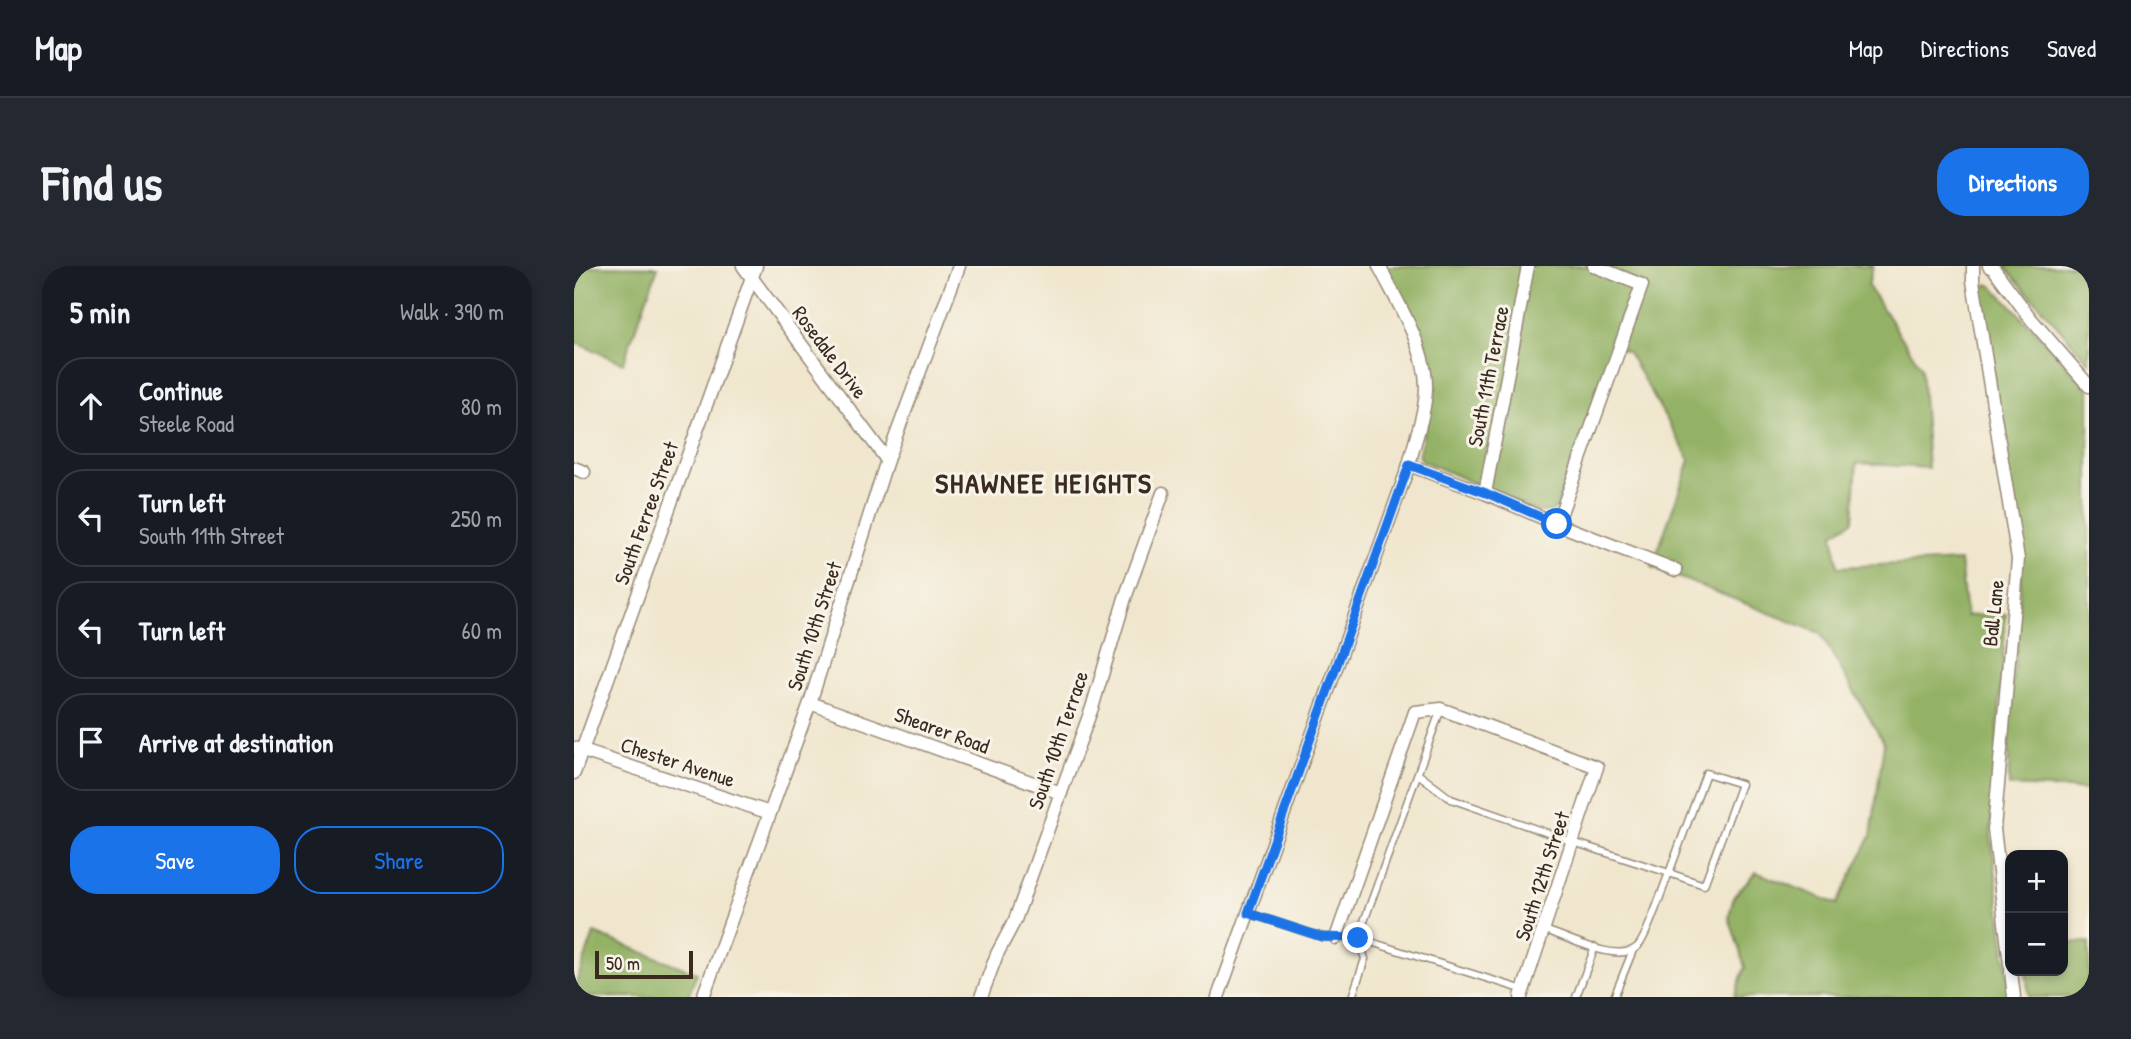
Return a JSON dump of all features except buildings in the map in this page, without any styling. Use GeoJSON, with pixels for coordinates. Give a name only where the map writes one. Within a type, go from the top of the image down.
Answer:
{"type":"FeatureCollection","features":[{"type":"Feature","properties":{"kind":"street","name":"Rosedale Drive"},"geometry":{"type":"LineString","coordinates":[[743,266],[753,272],[887,460]]}},
{"type":"Feature","properties":{"kind":"street","name":"South 10th Street"},"geometry":{"type":"LineString","coordinates":[[703,997],[810,703],[887,460],[959,266]]}},
{"type":"Feature","properties":{"kind":"street"},"geometry":{"type":"LineString","coordinates":[[1218,997],[1409,465],[1423,412],[1426,384],[1418,346],[1379,266]]}},
{"type":"Feature","properties":{"kind":"street","name":"South 11th Terrace"},"geometry":{"type":"LineString","coordinates":[[1486,493],[1528,266]]}},
{"type":"Feature","properties":{"kind":"street"},"geometry":{"type":"LineString","coordinates":[[1557,524],[1642,285],[1594,266]]}},
{"type":"Feature","properties":{"kind":"street","name":"Ball Lane"},"geometry":{"type":"LineString","coordinates":[[1973,266],[1973,281],[2018,559],[1994,828],[2005,922]]}},
{"type":"Feature","properties":{"kind":"street"},"geometry":{"type":"LineString","coordinates":[[1989,266],[2089,386]]}},
{"type":"Feature","properties":{"kind":"street","name":"South Ferree Street"},"geometry":{"type":"LineString","coordinates":[[574,773],[578,749],[753,272]]}},
{"type":"Feature","properties":{"kind":"street"},"geometry":{"type":"LineString","coordinates":[[1409,465],[1486,493],[1676,570]]}},
{"type":"Feature","properties":{"kind":"street","name":"South 10th Terrace"},"geometry":{"type":"LineString","coordinates":[[981,997],[1015,920],[1061,793],[1125,598],[1163,493]]}},
{"type":"Feature","properties":{"kind":"street","name":"Shearer Road"},"geometry":{"type":"LineString","coordinates":[[810,703],[1061,793]]}},
{"type":"Feature","properties":{"kind":"street"},"geometry":{"type":"LineString","coordinates":[[1336,938],[1415,712],[1441,709]]}},
{"type":"Feature","properties":{"kind":"street","name":"South 12th Street"},"geometry":{"type":"LineString","coordinates":[[1441,709],[1597,766],[1523,993]]}},
{"type":"Feature","properties":{"kind":"street","name":"Chester Avenue"},"geometry":{"type":"LineString","coordinates":[[578,749],[770,813]]}},
{"type":"Feature","properties":{"kind":"street"},"geometry":{"type":"LineString","coordinates":[[2012,976],[2014,997]]}},
{"type":"Feature","properties":{"kind":"lane"},"geometry":{"type":"LineString","coordinates":[[1352,997],[1365,959],[1358,938],[1441,709]]}},
{"type":"Feature","properties":{"kind":"lane"},"geometry":{"type":"LineString","coordinates":[[1418,774],[1451,799],[1573,842],[1669,873],[1704,885],[1741,784],[1706,773],[1669,873],[1639,946],[1626,954],[1612,954],[1545,930]]}},
{"type":"Feature","properties":{"kind":"lane"},"geometry":{"type":"LineString","coordinates":[[1248,913],[1322,937],[1358,938],[1523,993]]}},
{"type":"Feature","properties":{"kind":"lane"},"geometry":{"type":"LineString","coordinates":[[1576,997],[1595,947]]}},
{"type":"Feature","properties":{"kind":"lane"},"geometry":{"type":"LineString","coordinates":[[1614,997],[1633,950]]}},
{"type":"Feature","properties":{"kind":"green space"},"geometry":{"type":"Polygon","coordinates":[[[574,266],[658,267],[623,363],[574,342],[574,266]]]}},
{"type":"Feature","properties":{"kind":"green space"},"geometry":{"type":"Polygon","coordinates":[[[1385,266],[1873,266],[1868,286],[1921,367],[1928,468],[1857,463],[1853,521],[1833,534],[1838,567],[1960,561],[1966,616],[2006,614],[1991,834],[2005,954],[2005,976],[2008,976],[2010,997],[1734,997],[1745,967],[1729,917],[1734,896],[1756,872],[1837,904],[1871,836],[1884,743],[1820,633],[1652,567],[1690,460],[1628,352],[1616,347],[1556,507],[1552,511],[1539,512],[1423,461],[1419,456],[1430,408],[1431,375],[1423,343],[1385,266]]]}},
{"type":"Feature","properties":{"kind":"green space"},"geometry":{"type":"Polygon","coordinates":[[[2003,266],[2089,266],[2089,362],[2007,269],[2003,266]]]}},
{"type":"Feature","properties":{"kind":"green space"},"geometry":{"type":"Polygon","coordinates":[[[1988,284],[1994,287],[2089,390],[2089,790],[2009,786],[2008,719],[2021,575],[1980,294],[1982,287],[1988,284]]]}},
{"type":"Feature","properties":{"kind":"green space"},"geometry":{"type":"Polygon","coordinates":[[[594,933],[697,973],[688,997],[574,997],[574,989],[594,933]]]}},
{"type":"Feature","properties":{"kind":"green space"},"geometry":{"type":"Polygon","coordinates":[[[2089,942],[2089,997],[2029,997],[2027,976],[2068,976],[2068,943],[2089,942]]]}},
{"type":"Feature","properties":{"kind":"district","name":"SHAWNEE HEIGHTS"},"geometry":{"type":"Point","coordinates":[1044,483]}},
{"type":"Feature","properties":{"kind":"route"},"geometry":{"type":"LineString","coordinates":[[1358,938],[1322,937],[1248,913],[1409,465],[1486,493],[1557,524]]}}]}
